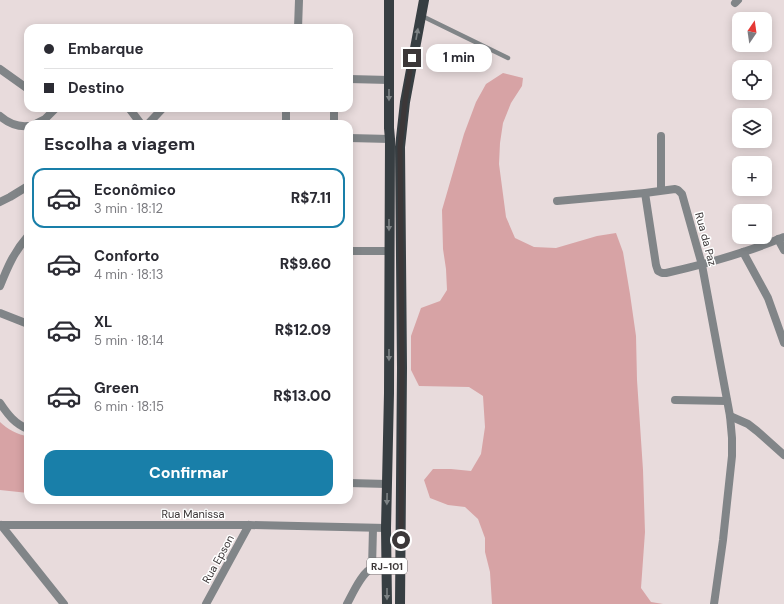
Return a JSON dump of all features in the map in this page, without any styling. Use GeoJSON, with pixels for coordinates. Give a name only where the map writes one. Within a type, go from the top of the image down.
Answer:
{"type":"FeatureCollection","features":[{"type":"Feature","properties":{"kind":"main road","name":"RJ-101"},"geometry":{"type":"LineString","coordinates":[[387,604],[386,528],[389,385],[390,139],[389,0]]}},
{"type":"Feature","properties":{"kind":"main road","name":"RJ-101"},"geometry":{"type":"LineString","coordinates":[[400,604],[402,368],[400,147],[405,102],[424,0]]}},
{"type":"Feature","properties":{"kind":"street"},"geometry":{"type":"LineString","coordinates":[[298,24],[299,0]]}},
{"type":"Feature","properties":{"kind":"street"},"geometry":{"type":"LineString","coordinates":[[0,69],[24,85]]}},
{"type":"Feature","properties":{"kind":"street"},"geometry":{"type":"LineString","coordinates":[[353,79],[389,80]]}},
{"type":"Feature","properties":{"kind":"street"},"geometry":{"type":"LineString","coordinates":[[43,120],[52,112]]}},
{"type":"Feature","properties":{"kind":"street"},"geometry":{"type":"LineString","coordinates":[[152,120],[159,112]]}},
{"type":"Feature","properties":{"kind":"street"},"geometry":{"type":"LineString","coordinates":[[0,116],[9,123],[24,126]]}},
{"type":"Feature","properties":{"kind":"street"},"geometry":{"type":"LineString","coordinates":[[661,136],[661,190]]}},
{"type":"Feature","properties":{"kind":"street"},"geometry":{"type":"LineString","coordinates":[[353,138],[390,139]]}},
{"type":"Feature","properties":{"kind":"street"},"geometry":{"type":"LineString","coordinates":[[0,202],[24,188]]}},
{"type":"Feature","properties":{"kind":"street","name":"Rua da Paz"},"geometry":{"type":"LineString","coordinates":[[557,201],[675,189],[682,194],[702,265],[730,416],[732,438],[730,478],[714,604]]}},
{"type":"Feature","properties":{"kind":"street"},"geometry":{"type":"LineString","coordinates":[[645,193],[658,271],[666,273],[702,265],[781,238],[784,250]]}},
{"type":"Feature","properties":{"kind":"street"},"geometry":{"type":"LineString","coordinates":[[0,286],[11,259],[24,241]]}},
{"type":"Feature","properties":{"kind":"street"},"geometry":{"type":"LineString","coordinates":[[353,251],[389,251]]}},
{"type":"Feature","properties":{"kind":"street"},"geometry":{"type":"LineString","coordinates":[[743,252],[768,298],[784,343]]}},
{"type":"Feature","properties":{"kind":"street"},"geometry":{"type":"LineString","coordinates":[[0,313],[24,322]]}},
{"type":"Feature","properties":{"kind":"street"},"geometry":{"type":"LineString","coordinates":[[675,400],[727,401]]}},
{"type":"Feature","properties":{"kind":"street"},"geometry":{"type":"LineString","coordinates":[[0,403],[16,423],[24,427]]}},
{"type":"Feature","properties":{"kind":"street"},"geometry":{"type":"LineString","coordinates":[[730,416],[748,424],[784,455]]}},
{"type":"Feature","properties":{"kind":"street"},"geometry":{"type":"LineString","coordinates":[[353,483],[387,484]]}},
{"type":"Feature","properties":{"kind":"street"},"geometry":{"type":"LineString","coordinates":[[0,525],[64,604]]}},
{"type":"Feature","properties":{"kind":"street","name":"Rua Manissa"},"geometry":{"type":"LineString","coordinates":[[0,525],[249,525],[386,528]]}},
{"type":"Feature","properties":{"kind":"street","name":"Rua Epson"},"geometry":{"type":"LineString","coordinates":[[206,604],[249,525]]}},
{"type":"Feature","properties":{"kind":"street"},"geometry":{"type":"LineString","coordinates":[[347,604],[362,578],[372,568],[373,528]]}},
{"type":"Feature","properties":{"kind":"street"},"geometry":{"type":"LineString","coordinates":[[372,568],[387,568]]}},
{"type":"Feature","properties":{"kind":"lane"},"geometry":{"type":"LineString","coordinates":[[420,15],[508,58]]}},
{"type":"Feature","properties":{"kind":"shaded area"},"geometry":{"type":"Polygon","coordinates":[[[503,73],[523,78],[522,86],[511,103],[503,123],[500,143],[499,164],[506,217],[515,238],[534,247],[556,248],[597,236],[616,233],[623,252],[636,336],[645,532],[641,588],[651,602],[663,604],[492,604],[490,572],[485,552],[485,538],[478,519],[465,507],[448,505],[430,498],[424,480],[433,469],[471,471],[481,454],[485,427],[483,396],[469,387],[419,386],[411,370],[411,336],[421,308],[440,301],[447,290],[443,249],[442,210],[464,134],[476,102],[486,84],[503,73]]]}},
{"type":"Feature","properties":{"kind":"shaded area"},"geometry":{"type":"Polygon","coordinates":[[[0,422],[13,431],[24,435],[24,493],[0,490],[0,422]]]}},
{"type":"Feature","properties":{"kind":"route"},"geometry":{"type":"LineString","coordinates":[[401,540],[402,368],[400,147],[412,58]]}}]}
